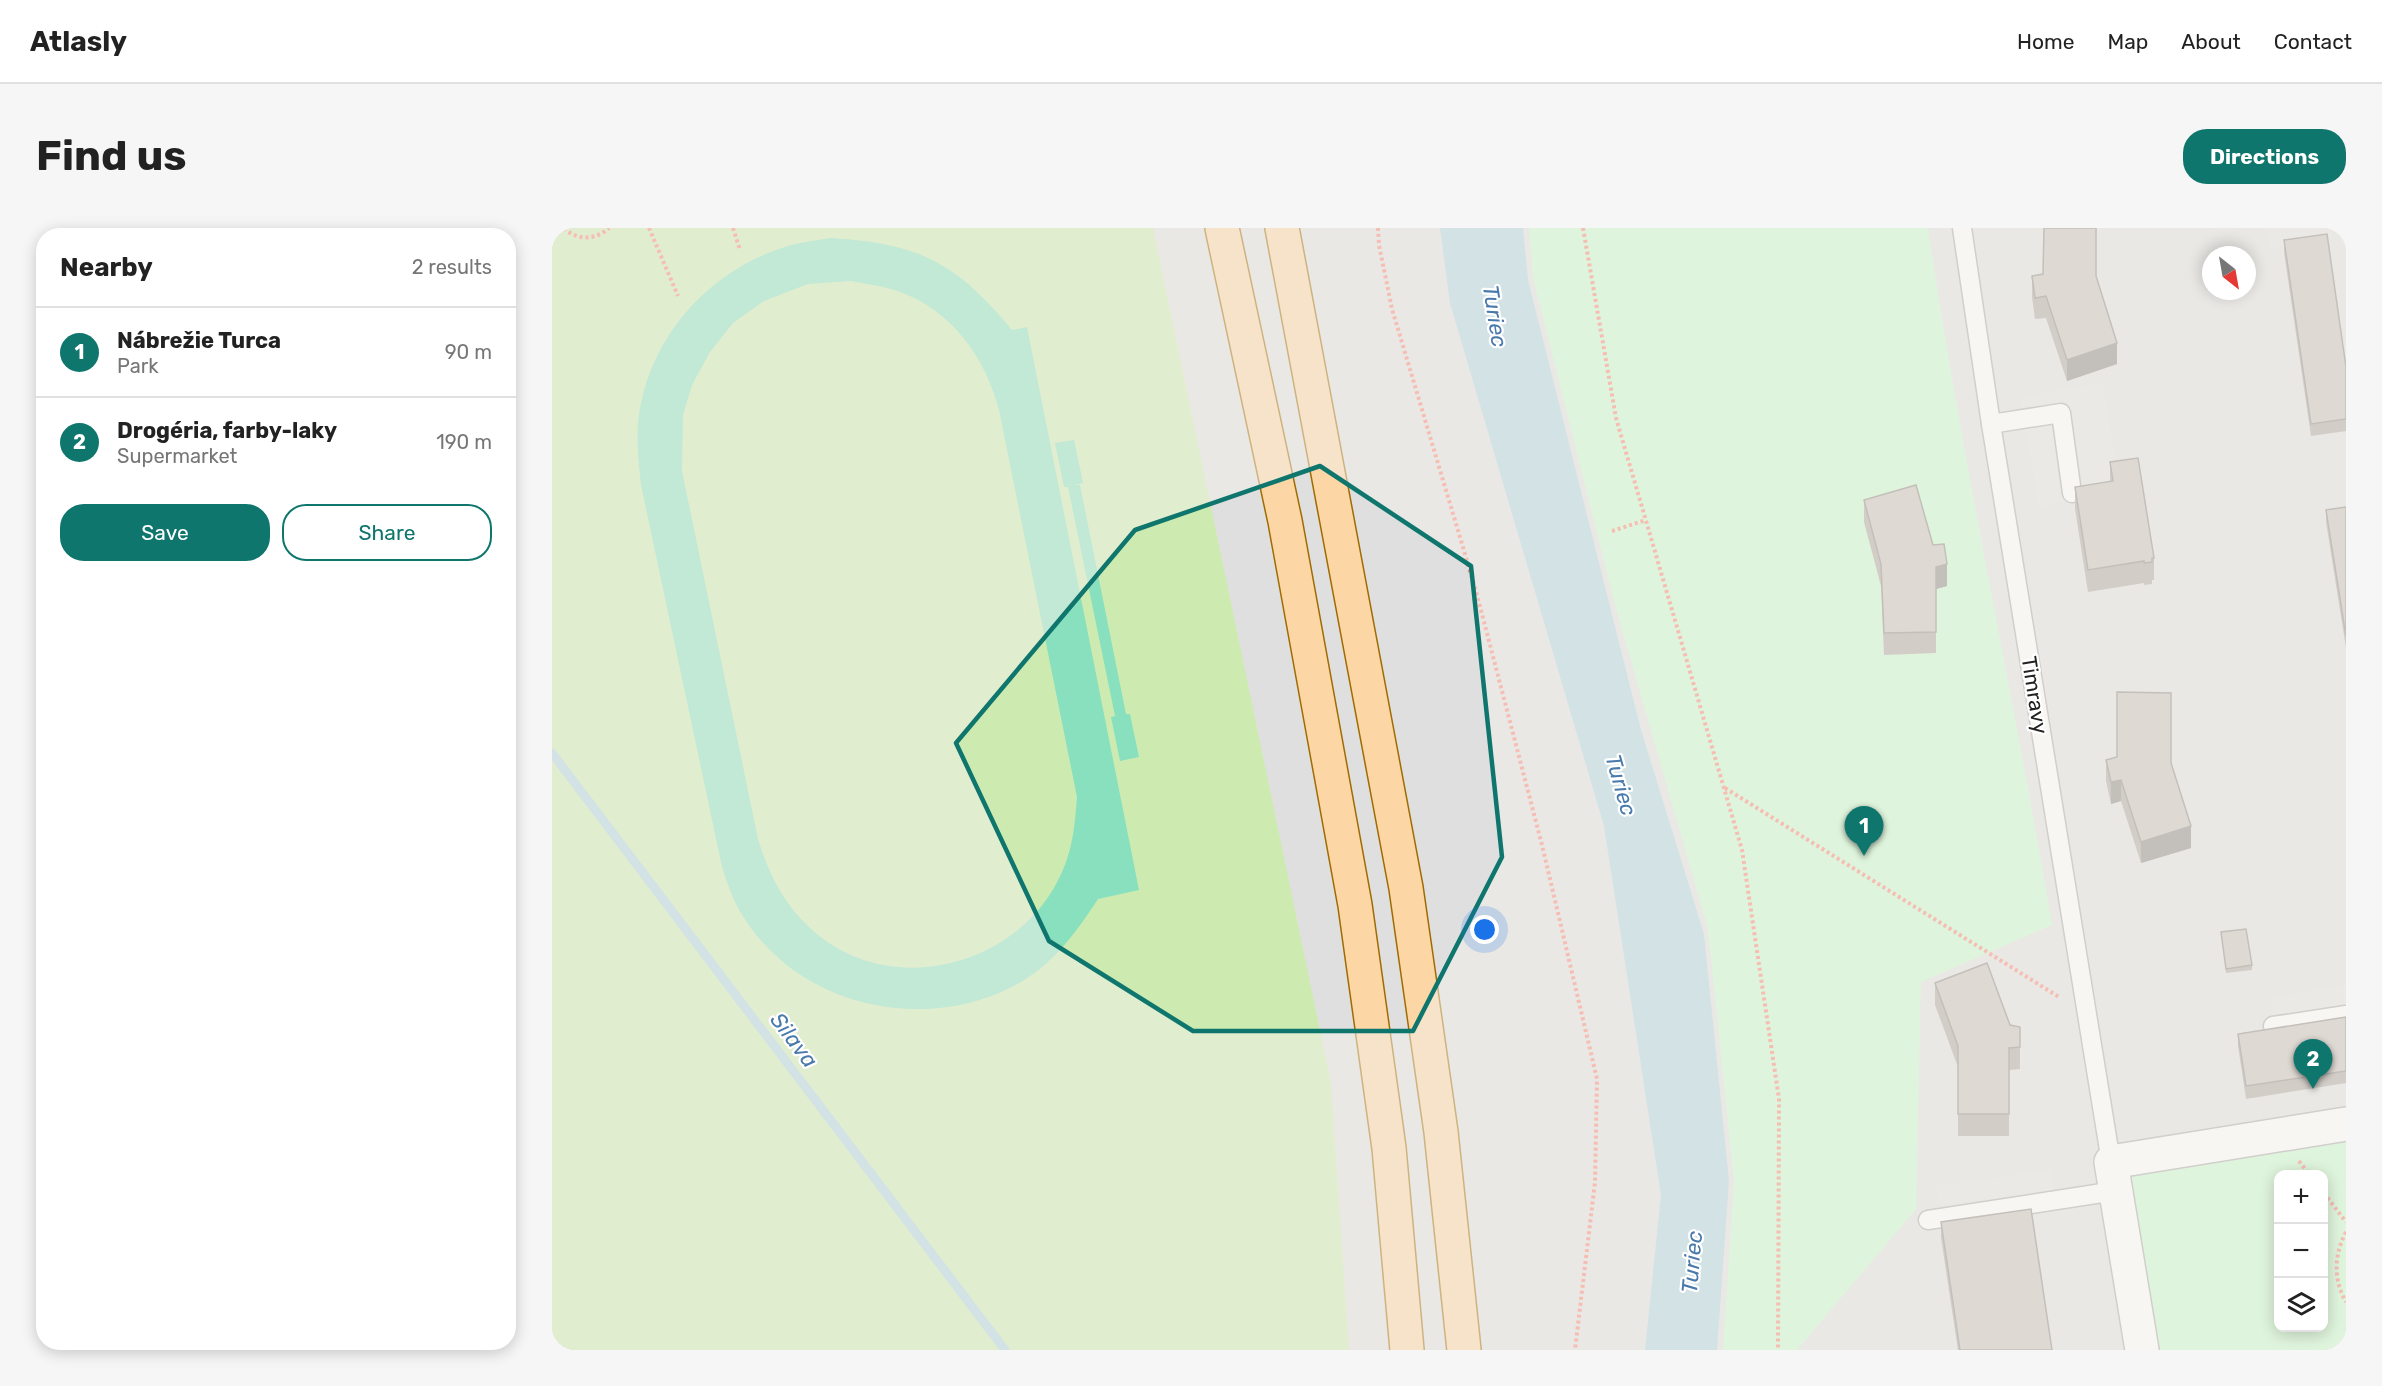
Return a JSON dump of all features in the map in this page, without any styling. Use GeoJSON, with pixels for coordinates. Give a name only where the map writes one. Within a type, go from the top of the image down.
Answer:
{"type":"FeatureCollection","features":[{"type":"Feature","properties":{"kind":"main road"},"geometry":{"type":"LineString","coordinates":[[1222,228],[1285,521],[1355,904],[1389,1148],[1407,1350]]}},
{"type":"Feature","properties":{"kind":"main road"},"geometry":{"type":"LineString","coordinates":[[1282,228],[1406,888],[1441,1132],[1464,1350]]}},
{"type":"Feature","properties":{"kind":"street"},"geometry":{"type":"LineString","coordinates":[[2142,1350],[2113,1176],[2346,1124]]}},
{"type":"Feature","properties":{"kind":"lane","name":"Timravy"},"geometry":{"type":"LineString","coordinates":[[1962,228],[1991,424],[2113,1176]]}},
{"type":"Feature","properties":{"kind":"lane"},"geometry":{"type":"LineString","coordinates":[[1991,424],[2061,413],[2072,493]]}},
{"type":"Feature","properties":{"kind":"lane"},"geometry":{"type":"LineString","coordinates":[[2272,1026],[2346,1015]]}},
{"type":"Feature","properties":{"kind":"lane"},"geometry":{"type":"LineString","coordinates":[[1928,1220],[2113,1176]]}},
{"type":"Feature","properties":{"kind":"path"},"geometry":{"type":"LineString","coordinates":[[564,228],[577,237],[588,238],[598,236],[609,228]]}},
{"type":"Feature","properties":{"kind":"path"},"geometry":{"type":"LineString","coordinates":[[649,228],[678,296]]}},
{"type":"Feature","properties":{"kind":"path"},"geometry":{"type":"LineString","coordinates":[[733,228],[740,250]]}},
{"type":"Feature","properties":{"kind":"path"},"geometry":{"type":"LineString","coordinates":[[1378,228],[1379,245],[1392,309],[1482,614],[1542,845],[1597,1079],[1595,1182],[1575,1350]]}},
{"type":"Feature","properties":{"kind":"path"},"geometry":{"type":"LineString","coordinates":[[1583,228],[1616,418],[1742,850],[1779,1099],[1778,1350]]}},
{"type":"Feature","properties":{"kind":"path"},"geometry":{"type":"LineString","coordinates":[[1612,531],[1646,520]]}},
{"type":"Feature","properties":{"kind":"path"},"geometry":{"type":"LineString","coordinates":[[1724,788],[2086,1014]]}},
{"type":"Feature","properties":{"kind":"path"},"geometry":{"type":"LineString","coordinates":[[2328,1198],[2346,1222]]}},
{"type":"Feature","properties":{"kind":"path"},"geometry":{"type":"LineString","coordinates":[[2346,1232],[2339,1245],[2336,1263],[2337,1279],[2346,1302]]}},
{"type":"Feature","properties":{"kind":"highlighted area"},"geometry":{"type":"Polygon","coordinates":[[[1320,466],[1471,566],[1502,857],[1413,1031],[1193,1031],[1049,941],[956,743],[1135,530],[1320,466]]]}},
{"type":"Feature","properties":{"kind":"shaded area"},"geometry":{"type":"Polygon","coordinates":[[[552,228],[2346,228],[2346,1350],[552,1350],[552,228]]]}},
{"type":"Feature","properties":{"kind":"shaded area"},"geometry":{"type":"Polygon","coordinates":[[[2267,228],[2331,228],[2333,239],[2270,248],[2267,228]]]}},
{"type":"Feature","properties":{"kind":"shaded area"},"geometry":{"type":"Polygon","coordinates":[[[2102,383],[2121,492],[2039,507],[2020,397],[2102,383]]]}},
{"type":"Feature","properties":{"kind":"shaded area"},"geometry":{"type":"Polygon","coordinates":[[[2346,985],[2346,1006],[2274,1018],[2271,997],[2346,985]]]}},
{"type":"Feature","properties":{"kind":"shaded area"},"geometry":{"type":"Polygon","coordinates":[[[2051,1170],[2054,1190],[1939,1206],[1936,1186],[2051,1170]]]}},
{"type":"Feature","properties":{"kind":"green space"},"geometry":{"type":"Polygon","coordinates":[[[552,228],[1153,228],[1331,1083],[1349,1350],[552,1350],[552,228]]]}},
{"type":"Feature","properties":{"kind":"green space"},"geometry":{"type":"Polygon","coordinates":[[[1529,228],[1928,228],[1956,402],[2052,925],[1921,982],[1916,1209],[1797,1350],[1723,1350],[1734,1181],[1708,929],[1614,601],[1533,278],[1529,228]]]}},
{"type":"Feature","properties":{"kind":"green space"},"geometry":{"type":"Polygon","coordinates":[[[830,238],[888,245],[933,260],[953,272],[972,288],[1012,330],[1027,327],[1139,890],[1098,899],[1055,955],[1021,982],[986,998],[948,1007],[910,1009],[872,1004],[835,993],[801,975],[771,951],[742,915],[722,867],[641,485],[638,434],[641,403],[649,376],[674,327],[712,287],[734,270],[785,247],[830,238]],[[851,281],[808,284],[764,301],[733,323],[710,352],[692,385],[683,415],[682,471],[758,839],[777,885],[798,916],[838,949],[873,963],[910,968],[948,964],[983,952],[1015,932],[1042,905],[1062,872],[1069,854],[1077,797],[999,410],[993,390],[975,354],[963,337],[934,310],[897,291],[851,281]]]}},
{"type":"Feature","properties":{"kind":"green space"},"geometry":{"type":"Polygon","coordinates":[[[1074,440],[1083,483],[1075,485],[1080,485],[1126,714],[1130,714],[1139,757],[1120,761],[1111,717],[1115,716],[1068,487],[1064,487],[1055,443],[1074,440]]]}},
{"type":"Feature","properties":{"kind":"green space"},"geometry":{"type":"Polygon","coordinates":[[[2346,1124],[2346,1350],[2142,1350],[2111,1162],[2346,1124]]]}},
{"type":"Feature","properties":{"kind":"water","name":"Turiec"},"geometry":{"type":"Polygon","coordinates":[[[1440,228],[1523,228],[1528,280],[1641,730],[1704,934],[1729,1181],[1717,1350],[1645,1350],[1661,1195],[1604,826],[1450,303],[1440,228]]]}},
{"type":"Feature","properties":{"kind":"building"},"geometry":{"type":"Polygon","coordinates":[[[2044,228],[2096,228],[2096,276],[2117,343],[2067,360],[2046,296],[2035,298],[2032,276],[2043,274],[2044,228]]]}},
{"type":"Feature","properties":{"kind":"building"},"geometry":{"type":"Polygon","coordinates":[[[2327,234],[2346,367],[2346,419],[2311,424],[2284,240],[2327,234]]]}},
{"type":"Feature","properties":{"kind":"building"},"geometry":{"type":"Polygon","coordinates":[[[2138,458],[2154,558],[2152,562],[2144,563],[2144,561],[2088,570],[2075,487],[2113,481],[2110,462],[2138,458]]]}},
{"type":"Feature","properties":{"kind":"building"},"geometry":{"type":"Polygon","coordinates":[[[1916,485],[1933,545],[1944,544],[1947,564],[1936,567],[1936,632],[1884,633],[1881,564],[1864,500],[1916,485]]]}},
{"type":"Feature","properties":{"kind":"building"},"geometry":{"type":"Polygon","coordinates":[[[2346,507],[2346,636],[2326,510],[2346,507]]]}},
{"type":"Feature","properties":{"kind":"building"},"geometry":{"type":"Polygon","coordinates":[[[2117,692],[2171,693],[2171,763],[2191,826],[2141,842],[2121,780],[2111,782],[2106,760],[2117,757],[2117,692]]]}},
{"type":"Feature","properties":{"kind":"building"},"geometry":{"type":"Polygon","coordinates":[[[2246,929],[2252,965],[2226,969],[2221,932],[2246,929]]]}},
{"type":"Feature","properties":{"kind":"building"},"geometry":{"type":"Polygon","coordinates":[[[1987,963],[2010,1025],[2020,1027],[2020,1047],[2009,1048],[2009,1114],[1958,1114],[1958,1046],[1935,983],[1987,963]]]}},
{"type":"Feature","properties":{"kind":"building"},"geometry":{"type":"Polygon","coordinates":[[[2346,1017],[2346,1071],[2246,1086],[2238,1034],[2346,1017]]]}},
{"type":"Feature","properties":{"kind":"building"},"geometry":{"type":"Polygon","coordinates":[[[2031,1209],[2052,1350],[1960,1350],[1941,1222],[2031,1209]]]}},
{"type":"Feature","properties":{"kind":"waterway","name":"Silava"},"geometry":{"type":"LineString","coordinates":[[552,753],[1005,1350]]}},
{"type":"Feature","properties":{"kind":"place","name":"Nábrežie Turca"},"geometry":{"type":"Point","coordinates":[1864,856]}},
{"type":"Feature","properties":{"kind":"place","name":"Drogéria, farby-laky"},"geometry":{"type":"Point","coordinates":[2313,1089]}}]}
